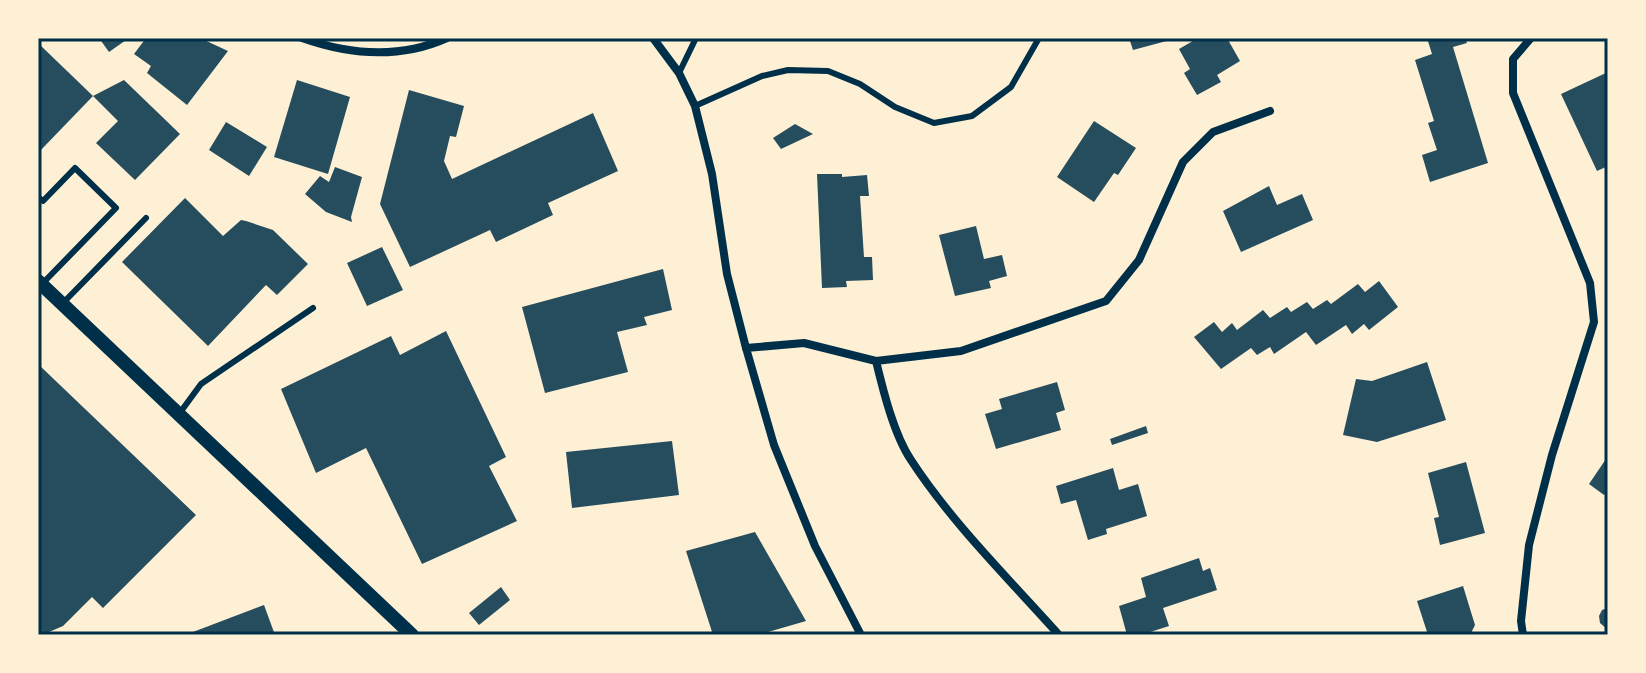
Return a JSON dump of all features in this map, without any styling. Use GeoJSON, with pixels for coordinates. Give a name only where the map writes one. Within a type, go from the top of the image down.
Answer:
{"type":"FeatureCollection","features":[{"type":"Feature","properties":{"kind":"street"},"geometry":{"type":"LineString","coordinates":[[302,38],[327,47],[380,54],[426,47],[447,38]]}},
{"type":"Feature","properties":{"kind":"street"},"geometry":{"type":"LineString","coordinates":[[653,38],[679,73],[695,106],[712,174],[727,274],[774,445],[815,546],[861,635]]}},
{"type":"Feature","properties":{"kind":"street"},"geometry":{"type":"LineString","coordinates":[[1523,635],[1521,621],[1529,545],[1552,455],[1594,322],[1590,283],[1513,93],[1513,59],[1531,38]]}},
{"type":"Feature","properties":{"kind":"street"},"geometry":{"type":"LineString","coordinates":[[746,348],[804,343],[876,361],[961,351],[1106,301],[1139,260],[1183,162],[1213,132],[1270,111]]}},
{"type":"Feature","properties":{"kind":"street"},"geometry":{"type":"LineString","coordinates":[[40,282],[412,635]]}},
{"type":"Feature","properties":{"kind":"street"},"geometry":{"type":"LineString","coordinates":[[876,361],[885,397],[909,458],[960,524],[1059,635]]}},
{"type":"Feature","properties":{"kind":"lane"},"geometry":{"type":"LineString","coordinates":[[679,73],[696,38]]}},
{"type":"Feature","properties":{"kind":"lane"},"geometry":{"type":"LineString","coordinates":[[695,106],[762,76],[788,70],[828,71],[860,84],[895,107],[934,123],[972,116],[1011,87],[1039,38]]}},
{"type":"Feature","properties":{"kind":"lane"},"geometry":{"type":"LineString","coordinates":[[38,197],[43,201],[75,168],[116,208],[40,282]]}},
{"type":"Feature","properties":{"kind":"lane"},"geometry":{"type":"LineString","coordinates":[[62,304],[146,218]]}},
{"type":"Feature","properties":{"kind":"lane"},"geometry":{"type":"LineString","coordinates":[[179,414],[201,384],[313,308]]}},
{"type":"Feature","properties":{"kind":"building"},"geometry":{"type":"Polygon","coordinates":[[[99,38],[129,38],[109,52],[99,38]]]}},
{"type":"Feature","properties":{"kind":"building"},"geometry":{"type":"Polygon","coordinates":[[[146,38],[200,38],[228,51],[187,105],[147,73],[151,66],[134,54],[146,38]]]}},
{"type":"Feature","properties":{"kind":"building"},"geometry":{"type":"Polygon","coordinates":[[[1129,38],[1174,38],[1174,39],[1133,50],[1129,38]]]}},
{"type":"Feature","properties":{"kind":"building"},"geometry":{"type":"Polygon","coordinates":[[[1198,38],[1227,38],[1240,61],[1217,75],[1221,82],[1197,95],[1184,73],[1190,69],[1179,49],[1198,38]]]}},
{"type":"Feature","properties":{"kind":"building"},"geometry":{"type":"Polygon","coordinates":[[[1427,38],[1465,38],[1467,43],[1453,47],[1488,163],[1430,182],[1422,155],[1437,150],[1428,123],[1434,121],[1415,60],[1432,54],[1427,38]]]}},
{"type":"Feature","properties":{"kind":"building"},"geometry":{"type":"Polygon","coordinates":[[[38,43],[93,96],[38,153],[38,43]]]}},
{"type":"Feature","properties":{"kind":"building"},"geometry":{"type":"Polygon","coordinates":[[[1608,72],[1608,166],[1597,171],[1561,94],[1608,72]]]}},
{"type":"Feature","properties":{"kind":"building"},"geometry":{"type":"Polygon","coordinates":[[[124,80],[180,134],[135,180],[96,143],[118,121],[93,96],[124,80]]]}},
{"type":"Feature","properties":{"kind":"building"},"geometry":{"type":"Polygon","coordinates":[[[297,80],[350,97],[328,174],[274,157],[297,80]]]}},
{"type":"Feature","properties":{"kind":"building"},"geometry":{"type":"Polygon","coordinates":[[[409,90],[464,106],[456,137],[450,136],[444,161],[452,179],[593,113],[618,171],[548,203],[553,215],[496,242],[490,230],[410,267],[380,204],[409,90]]]}},
{"type":"Feature","properties":{"kind":"building"},"geometry":{"type":"Polygon","coordinates":[[[1094,121],[1136,148],[1094,202],[1057,177],[1094,121]]]}},
{"type":"Feature","properties":{"kind":"building"},"geometry":{"type":"Polygon","coordinates":[[[226,122],[267,147],[249,176],[209,150],[226,122]]]}},
{"type":"Feature","properties":{"kind":"building"},"geometry":{"type":"Polygon","coordinates":[[[795,124],[813,134],[781,149],[773,138],[795,124]]]}},
{"type":"Feature","properties":{"kind":"building"},"geometry":{"type":"Polygon","coordinates":[[[335,167],[362,177],[352,222],[326,212],[305,194],[320,176],[329,182],[335,167]]]}},
{"type":"Feature","properties":{"kind":"building"},"geometry":{"type":"Polygon","coordinates":[[[817,174],[842,174],[842,177],[867,175],[869,196],[860,196],[864,257],[872,257],[873,280],[846,281],[847,287],[822,288],[817,174]]]}},
{"type":"Feature","properties":{"kind":"building"},"geometry":{"type":"Polygon","coordinates":[[[1269,186],[1277,205],[1302,194],[1313,220],[1241,252],[1223,211],[1269,186]]]}},
{"type":"Feature","properties":{"kind":"building"},"geometry":{"type":"Polygon","coordinates":[[[185,198],[223,236],[241,220],[246,221],[273,230],[308,264],[277,295],[266,285],[208,346],[122,262],[185,198]]]}},
{"type":"Feature","properties":{"kind":"building"},"geometry":{"type":"Polygon","coordinates":[[[976,226],[984,259],[1002,255],[1007,276],[989,281],[991,288],[955,296],[939,235],[976,226]]]}},
{"type":"Feature","properties":{"kind":"building"},"geometry":{"type":"Polygon","coordinates":[[[382,247],[403,290],[367,306],[347,263],[382,247]]]}},
{"type":"Feature","properties":{"kind":"building"},"geometry":{"type":"Polygon","coordinates":[[[663,269],[672,310],[644,317],[647,325],[617,332],[628,372],[545,393],[522,307],[663,269]]]}},
{"type":"Feature","properties":{"kind":"building"},"geometry":{"type":"Polygon","coordinates":[[[1379,281],[1398,307],[1369,330],[1364,324],[1352,334],[1346,325],[1316,345],[1306,332],[1274,354],[1270,347],[1257,355],[1251,348],[1221,369],[1194,337],[1214,322],[1222,332],[1232,323],[1237,330],[1263,310],[1270,318],[1287,307],[1291,312],[1307,302],[1313,309],[1327,300],[1331,304],[1358,284],[1365,292],[1379,281]]]}},
{"type":"Feature","properties":{"kind":"building"},"geometry":{"type":"Polygon","coordinates":[[[446,331],[506,457],[489,466],[517,521],[422,564],[366,448],[316,473],[281,389],[391,336],[400,355],[446,331]]]}},
{"type":"Feature","properties":{"kind":"building"},"geometry":{"type":"Polygon","coordinates":[[[1427,362],[1446,420],[1377,442],[1343,435],[1356,379],[1372,381],[1427,362]]]}},
{"type":"Feature","properties":{"kind":"building"},"geometry":{"type":"Polygon","coordinates":[[[38,364],[196,515],[103,608],[92,597],[63,626],[42,635],[38,635],[38,364]]]}},
{"type":"Feature","properties":{"kind":"building"},"geometry":{"type":"Polygon","coordinates":[[[1057,382],[1065,410],[1056,413],[1061,430],[996,449],[985,414],[1002,409],[999,399],[1057,382]]]}},
{"type":"Feature","properties":{"kind":"building"},"geometry":{"type":"Polygon","coordinates":[[[1146,426],[1148,433],[1112,445],[1110,439],[1146,426]]]}},
{"type":"Feature","properties":{"kind":"building"},"geometry":{"type":"Polygon","coordinates":[[[672,441],[679,495],[572,508],[566,452],[672,441]]]}},
{"type":"Feature","properties":{"kind":"building"},"geometry":{"type":"Polygon","coordinates":[[[1608,456],[1608,490],[1604,495],[1589,484],[1608,456]]]}},
{"type":"Feature","properties":{"kind":"building"},"geometry":{"type":"Polygon","coordinates":[[[1466,462],[1485,533],[1440,545],[1434,518],[1439,517],[1428,473],[1466,462]]]}},
{"type":"Feature","properties":{"kind":"building"},"geometry":{"type":"Polygon","coordinates":[[[1113,468],[1119,490],[1138,484],[1147,516],[1106,529],[1107,534],[1088,540],[1076,500],[1061,504],[1056,486],[1113,468]]]}},
{"type":"Feature","properties":{"kind":"building"},"geometry":{"type":"Polygon","coordinates":[[[755,532],[806,621],[758,635],[713,635],[686,551],[755,532]]]}},
{"type":"Feature","properties":{"kind":"building"},"geometry":{"type":"Polygon","coordinates":[[[1199,558],[1203,571],[1210,568],[1217,590],[1163,608],[1169,626],[1141,635],[1127,635],[1119,606],[1146,597],[1141,578],[1199,558]]]}},
{"type":"Feature","properties":{"kind":"building"},"geometry":{"type":"Polygon","coordinates":[[[1463,586],[1475,625],[1473,635],[1428,635],[1417,601],[1463,586]]]}},
{"type":"Feature","properties":{"kind":"building"},"geometry":{"type":"Polygon","coordinates":[[[501,587],[510,600],[479,625],[469,613],[501,587]]]}},
{"type":"Feature","properties":{"kind":"building"},"geometry":{"type":"Polygon","coordinates":[[[264,605],[275,635],[185,635],[264,605]]]}},
{"type":"Feature","properties":{"kind":"building"},"geometry":{"type":"Polygon","coordinates":[[[1608,608],[1608,630],[1600,623],[1599,616],[1602,610],[1608,608]]]}}]}
